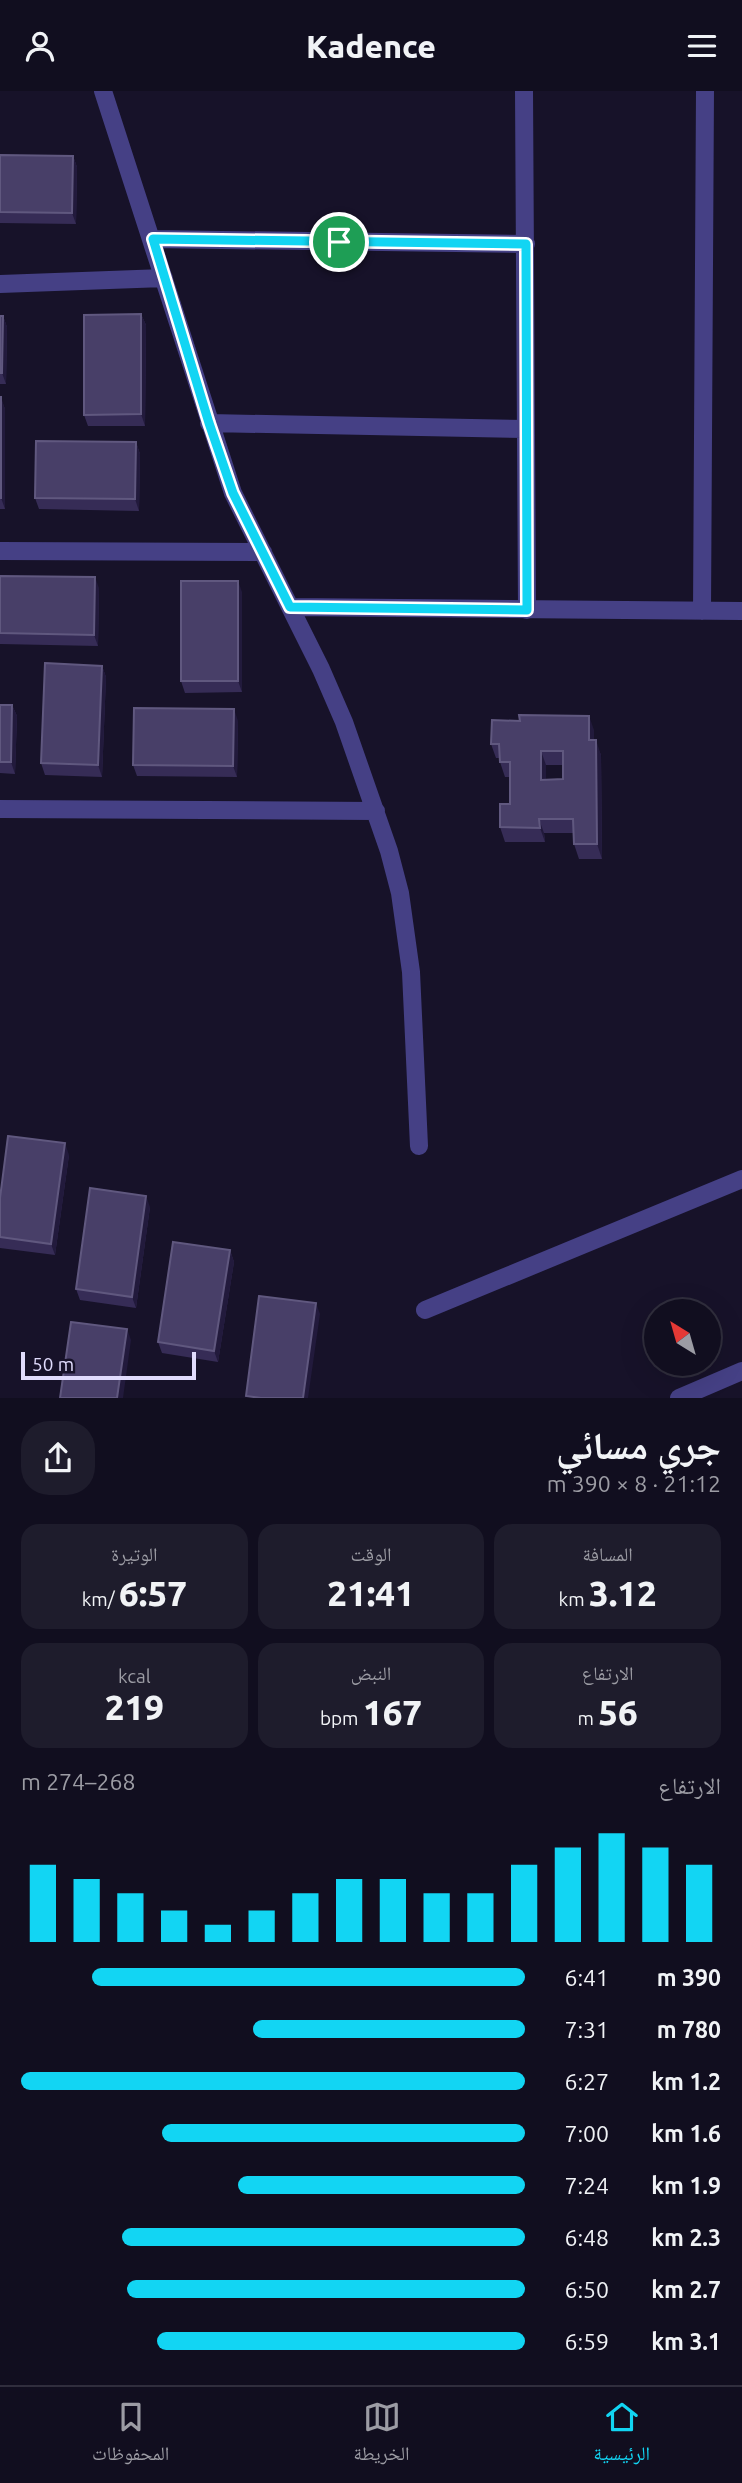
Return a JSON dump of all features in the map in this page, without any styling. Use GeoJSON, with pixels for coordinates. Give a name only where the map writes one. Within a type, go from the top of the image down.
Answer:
{"type":"FeatureCollection","features":[{"type":"Feature","properties":{"kind":"street"},"geometry":{"type":"LineString","coordinates":[[103,91],[233,493],[321,669],[344,722],[390,851],[406,932],[414,1007],[419,1146]]}},
{"type":"Feature","properties":{"kind":"street"},"geometry":{"type":"LineString","coordinates":[[524,91],[527,610]]}},
{"type":"Feature","properties":{"kind":"street"},"geometry":{"type":"LineString","coordinates":[[702,611],[705,91]]}},
{"type":"Feature","properties":{"kind":"street"},"geometry":{"type":"LineString","coordinates":[[153,239],[526,244]]}},
{"type":"Feature","properties":{"kind":"street"},"geometry":{"type":"LineString","coordinates":[[0,284],[164,278]]}},
{"type":"Feature","properties":{"kind":"street"},"geometry":{"type":"LineString","coordinates":[[209,423],[526,429]]}},
{"type":"Feature","properties":{"kind":"street"},"geometry":{"type":"LineString","coordinates":[[0,551],[263,552]]}},
{"type":"Feature","properties":{"kind":"street"},"geometry":{"type":"LineString","coordinates":[[290,607],[742,611]]}},
{"type":"Feature","properties":{"kind":"street"},"geometry":{"type":"LineString","coordinates":[[0,809],[376,811]]}},
{"type":"Feature","properties":{"kind":"street"},"geometry":{"type":"LineString","coordinates":[[425,1310],[742,1179]]}},
{"type":"Feature","properties":{"kind":"street"},"geometry":{"type":"LineString","coordinates":[[679,1398],[702,1394],[742,1371]]}},
{"type":"Feature","properties":{"kind":"building"},"geometry":{"type":"Polygon","coordinates":[[[0,155],[73,156],[72,213],[0,212],[0,155]]]}},
{"type":"Feature","properties":{"kind":"building"},"geometry":{"type":"Polygon","coordinates":[[[141,314],[141,414],[84,415],[84,315],[141,314]]]}},
{"type":"Feature","properties":{"kind":"building"},"geometry":{"type":"Polygon","coordinates":[[[0,316],[3,316],[2,373],[0,373],[0,316]]]}},
{"type":"Feature","properties":{"kind":"building"},"geometry":{"type":"Polygon","coordinates":[[[1,397],[1,498],[0,498],[1,397]]]}},
{"type":"Feature","properties":{"kind":"building"},"geometry":{"type":"Polygon","coordinates":[[[36,441],[136,442],[135,499],[35,498],[36,441]]]}},
{"type":"Feature","properties":{"kind":"building"},"geometry":{"type":"Polygon","coordinates":[[[0,576],[95,577],[94,635],[0,633],[0,576]]]}},
{"type":"Feature","properties":{"kind":"building"},"geometry":{"type":"Polygon","coordinates":[[[181,581],[238,581],[238,681],[181,681],[181,581]]]}},
{"type":"Feature","properties":{"kind":"building"},"geometry":{"type":"Polygon","coordinates":[[[45,663],[102,666],[98,765],[41,763],[45,663]]]}},
{"type":"Feature","properties":{"kind":"building"},"geometry":{"type":"Polygon","coordinates":[[[0,705],[12,705],[11,762],[0,762],[0,705]]]}},
{"type":"Feature","properties":{"kind":"building"},"geometry":{"type":"Polygon","coordinates":[[[134,708],[234,709],[233,766],[133,765],[134,708]]]}},
{"type":"Feature","properties":{"kind":"building"},"geometry":{"type":"Polygon","coordinates":[[[519,715],[589,716],[589,740],[596,740],[597,844],[574,844],[573,819],[539,819],[540,828],[500,827],[500,804],[510,804],[510,762],[500,762],[499,744],[491,744],[492,720],[520,721],[519,715]],[[541,751],[541,780],[563,779],[563,751],[541,751]]]}},
{"type":"Feature","properties":{"kind":"building"},"geometry":{"type":"Polygon","coordinates":[[[8,1136],[65,1143],[51,1244],[0,1237],[0,1198],[8,1136]]]}},
{"type":"Feature","properties":{"kind":"building"},"geometry":{"type":"Polygon","coordinates":[[[90,1188],[146,1196],[132,1297],[76,1289],[90,1188]]]}},
{"type":"Feature","properties":{"kind":"building"},"geometry":{"type":"Polygon","coordinates":[[[173,1242],[230,1250],[214,1351],[158,1342],[173,1242]]]}},
{"type":"Feature","properties":{"kind":"building"},"geometry":{"type":"Polygon","coordinates":[[[259,1296],[316,1303],[303,1398],[246,1396],[259,1296]]]}},
{"type":"Feature","properties":{"kind":"building"},"geometry":{"type":"Polygon","coordinates":[[[71,1322],[127,1329],[117,1398],[60,1398],[71,1322]]]}},
{"type":"Feature","properties":{"kind":"route"},"geometry":{"type":"LineString","coordinates":[[153,239],[339,242],[526,244],[527,610],[290,607],[247,523],[220,459],[153,239]]}}]}
